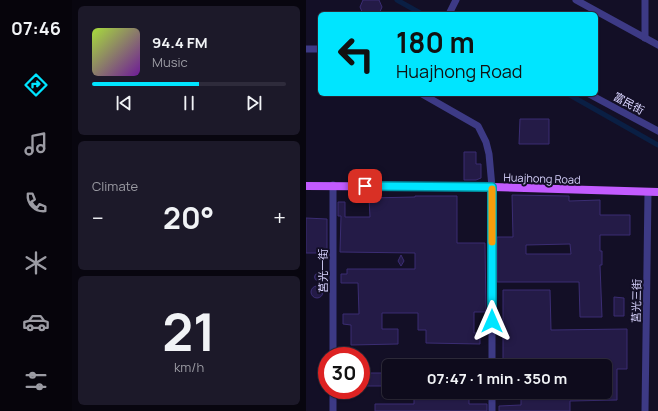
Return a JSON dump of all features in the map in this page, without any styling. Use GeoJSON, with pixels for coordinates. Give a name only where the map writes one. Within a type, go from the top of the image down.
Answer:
{"type":"FeatureCollection","features":[{"type":"Feature","properties":{"kind":"main road","name":"Huajhong Road"},"geometry":{"type":"LineString","coordinates":[[306,186],[492,187],[658,192]]}},
{"type":"Feature","properties":{"kind":"street"},"geometry":{"type":"LineString","coordinates":[[450,12],[456,0]]}},
{"type":"Feature","properties":{"kind":"street"},"geometry":{"type":"LineString","coordinates":[[576,0],[598,12]]}},
{"type":"Feature","properties":{"kind":"street"},"geometry":{"type":"LineString","coordinates":[[645,0],[645,38]]}},
{"type":"Feature","properties":{"kind":"street"},"geometry":{"type":"LineString","coordinates":[[598,12],[658,45]]}},
{"type":"Feature","properties":{"kind":"street"},"geometry":{"type":"LineString","coordinates":[[306,49],[318,49]]}},
{"type":"Feature","properties":{"kind":"street"},"geometry":{"type":"LineString","coordinates":[[426,96],[478,126],[486,142],[489,154],[492,187],[492,359]]}},
{"type":"Feature","properties":{"kind":"street","name":"富民街"},"geometry":{"type":"LineString","coordinates":[[594,96],[658,131]]}},
{"type":"Feature","properties":{"kind":"street","name":"莒光一街"},"geometry":{"type":"LineString","coordinates":[[333,185],[333,347]]}},
{"type":"Feature","properties":{"kind":"street","name":"莒光三街"},"geometry":{"type":"LineString","coordinates":[[646,411],[648,192]]}},
{"type":"Feature","properties":{"kind":"street"},"geometry":{"type":"LineString","coordinates":[[333,399],[333,411]]}},
{"type":"Feature","properties":{"kind":"street"},"geometry":{"type":"LineString","coordinates":[[492,399],[492,411]]}},
{"type":"Feature","properties":{"kind":"building"},"geometry":{"type":"Polygon","coordinates":[[[363,0],[379,0],[382,7],[380,12],[362,12],[360,7],[363,0]]]}},
{"type":"Feature","properties":{"kind":"building"},"geometry":{"type":"Polygon","coordinates":[[[520,119],[549,119],[549,144],[519,144],[520,119]]]}},
{"type":"Feature","properties":{"kind":"building"},"geometry":{"type":"Polygon","coordinates":[[[464,152],[476,152],[476,164],[481,164],[481,178],[476,180],[464,180],[464,152]]]}},
{"type":"Feature","properties":{"kind":"building"},"geometry":{"type":"Polygon","coordinates":[[[512,195],[569,196],[569,201],[600,200],[600,215],[630,215],[630,235],[600,235],[600,251],[602,251],[602,265],[600,265],[602,317],[580,317],[579,282],[497,282],[497,237],[513,237],[512,195]],[[570,244],[526,245],[526,254],[571,254],[570,244]]]}},
{"type":"Feature","properties":{"kind":"building"},"geometry":{"type":"Polygon","coordinates":[[[457,196],[457,243],[485,243],[486,312],[474,312],[474,333],[480,333],[480,344],[426,343],[426,330],[418,330],[418,313],[382,313],[382,329],[398,329],[398,344],[351,345],[351,325],[343,324],[343,314],[359,314],[358,283],[341,283],[341,274],[347,274],[347,269],[415,269],[415,253],[340,252],[341,216],[338,216],[338,202],[345,202],[345,217],[370,217],[369,198],[457,196]]]}},
{"type":"Feature","properties":{"kind":"building"},"geometry":{"type":"Polygon","coordinates":[[[306,218],[327,219],[327,253],[306,253],[306,218]]]}},
{"type":"Feature","properties":{"kind":"building"},"geometry":{"type":"Polygon","coordinates":[[[401,255],[404,261],[401,266],[398,261],[401,255]]]}},
{"type":"Feature","properties":{"kind":"building"},"geometry":{"type":"Polygon","coordinates":[[[318,274],[321,277],[318,280],[315,277],[318,274]]]}},
{"type":"Feature","properties":{"kind":"building"},"geometry":{"type":"Polygon","coordinates":[[[317,286],[321,288],[323,292],[321,296],[317,298],[313,296],[311,292],[313,288],[317,286]]]}},
{"type":"Feature","properties":{"kind":"building"},"geometry":{"type":"Polygon","coordinates":[[[503,290],[550,290],[551,330],[627,329],[627,369],[617,369],[617,400],[570,401],[570,411],[499,411],[499,406],[521,405],[521,399],[612,399],[612,359],[503,359],[503,290]]]}},
{"type":"Feature","properties":{"kind":"building"},"geometry":{"type":"Polygon","coordinates":[[[614,297],[624,298],[624,316],[614,316],[614,297]]]}},
{"type":"Feature","properties":{"kind":"building"},"geometry":{"type":"Polygon","coordinates":[[[370,373],[382,373],[382,386],[370,386],[370,373]]]}},
{"type":"Feature","properties":{"kind":"building"},"geometry":{"type":"Polygon","coordinates":[[[414,399],[469,399],[469,404],[487,404],[487,411],[375,411],[375,404],[414,404],[414,399]]]}},
{"type":"Feature","properties":{"kind":"waterway"},"geometry":{"type":"LineString","coordinates":[[397,0],[418,12]]}},
{"type":"Feature","properties":{"kind":"waterway"},"geometry":{"type":"LineString","coordinates":[[572,96],[658,145]]}},
{"type":"Feature","properties":{"kind":"slow traffic"},"geometry":{"type":"LineString","coordinates":[[492,189],[492,242]]}},
{"type":"Feature","properties":{"kind":"route"},"geometry":{"type":"LineString","coordinates":[[365,186],[492,187],[492,321]]}}]}
